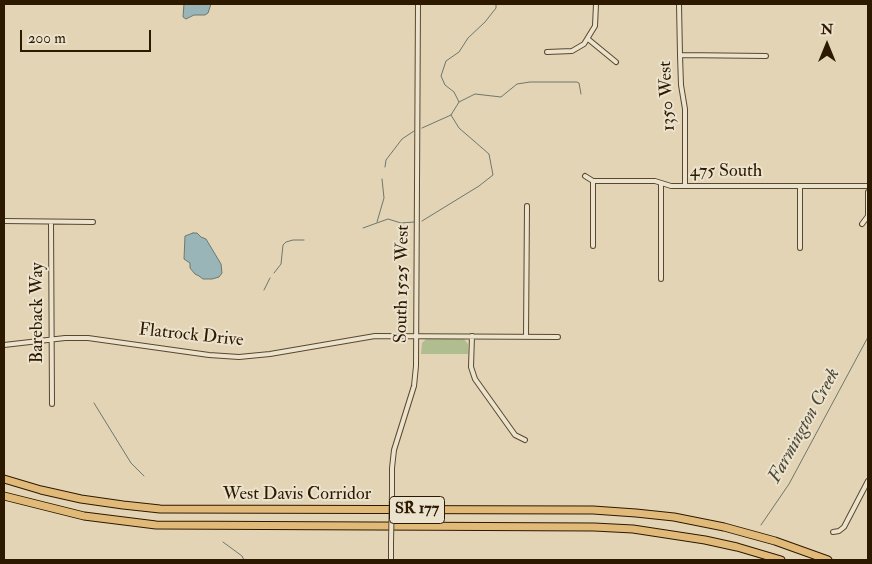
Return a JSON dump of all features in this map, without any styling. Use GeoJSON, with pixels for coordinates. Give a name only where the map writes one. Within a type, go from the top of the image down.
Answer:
{"type":"FeatureCollection","features":[{"type":"Feature","properties":{"kind":"highway","name":"West Davis Corridor"},"geometry":{"type":"LineString","coordinates":[[4,479],[81,499],[160,509],[593,510],[636,513],[674,517],[724,527],[775,541],[828,560]]}},
{"type":"Feature","properties":{"kind":"highway","name":"West Davis Corridor"},"geometry":{"type":"LineString","coordinates":[[4,496],[84,516],[156,525],[584,527],[633,529],[705,540],[781,560]]}},
{"type":"Feature","properties":{"kind":"street","name":"South 1525 West"},"geometry":{"type":"LineString","coordinates":[[391,560],[392,468],[394,450],[415,380],[417,336],[418,4]]}},
{"type":"Feature","properties":{"kind":"street"},"geometry":{"type":"LineString","coordinates":[[547,52],[572,51],[584,44],[595,26],[596,4]]}},
{"type":"Feature","properties":{"kind":"street","name":"1350 West"},"geometry":{"type":"LineString","coordinates":[[679,4],[681,85],[685,109],[685,186]]}},
{"type":"Feature","properties":{"kind":"street"},"geometry":{"type":"LineString","coordinates":[[588,39],[616,62]]}},
{"type":"Feature","properties":{"kind":"street"},"geometry":{"type":"LineString","coordinates":[[680,55],[766,56]]}},
{"type":"Feature","properties":{"kind":"street"},"geometry":{"type":"LineString","coordinates":[[585,176],[593,181],[593,246]]}},
{"type":"Feature","properties":{"kind":"street","name":"475 South"},"geometry":{"type":"LineString","coordinates":[[593,181],[648,181],[671,186],[868,186]]}},
{"type":"Feature","properties":{"kind":"street"},"geometry":{"type":"LineString","coordinates":[[660,278],[661,184]]}},
{"type":"Feature","properties":{"kind":"street"},"geometry":{"type":"LineString","coordinates":[[800,186],[800,248]]}},
{"type":"Feature","properties":{"kind":"street"},"geometry":{"type":"LineString","coordinates":[[862,224],[868,216],[868,192]]}},
{"type":"Feature","properties":{"kind":"street"},"geometry":{"type":"LineString","coordinates":[[526,337],[527,206]]}},
{"type":"Feature","properties":{"kind":"street"},"geometry":{"type":"LineString","coordinates":[[4,221],[94,222]]}},
{"type":"Feature","properties":{"kind":"street","name":"Bareback Way"},"geometry":{"type":"LineString","coordinates":[[51,222],[52,404]]}},
{"type":"Feature","properties":{"kind":"street","name":"Flatrock Drive"},"geometry":{"type":"LineString","coordinates":[[4,345],[99,338],[209,355],[239,356],[265,354],[367,336],[558,337]]}},
{"type":"Feature","properties":{"kind":"street"},"geometry":{"type":"LineString","coordinates":[[472,336],[471,367],[474,379],[514,435],[525,440]]}},
{"type":"Feature","properties":{"kind":"street"},"geometry":{"type":"LineString","coordinates":[[833,532],[839,531],[844,527],[868,481]]}},
{"type":"Feature","properties":{"kind":"green space"},"geometry":{"type":"Polygon","coordinates":[[[426,339],[464,339],[468,344],[468,354],[421,354],[422,343],[426,339]]]}},
{"type":"Feature","properties":{"kind":"water"},"geometry":{"type":"Polygon","coordinates":[[[184,4],[211,4],[208,13],[205,15],[194,15],[186,19],[183,17],[184,4]]]}},
{"type":"Feature","properties":{"kind":"water"},"geometry":{"type":"Polygon","coordinates":[[[197,233],[206,239],[221,264],[222,273],[219,277],[203,279],[195,274],[190,268],[190,263],[184,259],[185,236],[197,233]]]}},
{"type":"Feature","properties":{"kind":"waterway"},"geometry":{"type":"LineString","coordinates":[[422,128],[451,115],[459,102],[454,92],[445,85],[441,76],[446,61],[459,52],[468,38],[485,22],[496,8],[496,4]]}},
{"type":"Feature","properties":{"kind":"waterway"},"geometry":{"type":"LineString","coordinates":[[459,102],[475,94],[501,97],[517,84],[530,82],[577,82],[579,83],[581,94]]}},
{"type":"Feature","properties":{"kind":"waterway"},"geometry":{"type":"LineString","coordinates":[[422,221],[479,186],[493,175],[489,154],[459,128],[451,115]]}},
{"type":"Feature","properties":{"kind":"waterway"},"geometry":{"type":"LineString","coordinates":[[385,167],[386,160],[402,139],[414,131]]}},
{"type":"Feature","properties":{"kind":"waterway"},"geometry":{"type":"LineString","coordinates":[[377,222],[384,198],[382,179]]}},
{"type":"Feature","properties":{"kind":"waterway"},"geometry":{"type":"LineString","coordinates":[[363,228],[388,219],[401,223],[414,222]]}},
{"type":"Feature","properties":{"kind":"waterway"},"geometry":{"type":"LineString","coordinates":[[274,273],[281,264],[283,245],[293,240],[304,240]]}},
{"type":"Feature","properties":{"kind":"waterway"},"geometry":{"type":"LineString","coordinates":[[264,290],[270,278]]}},
{"type":"Feature","properties":{"kind":"waterway","name":"Farmington Creek"},"geometry":{"type":"LineString","coordinates":[[761,525],[789,484],[868,337]]}},
{"type":"Feature","properties":{"kind":"waterway"},"geometry":{"type":"LineString","coordinates":[[94,403],[131,463],[144,476]]}},
{"type":"Feature","properties":{"kind":"waterway"},"geometry":{"type":"LineString","coordinates":[[223,542],[242,556],[244,560]]}}]}
